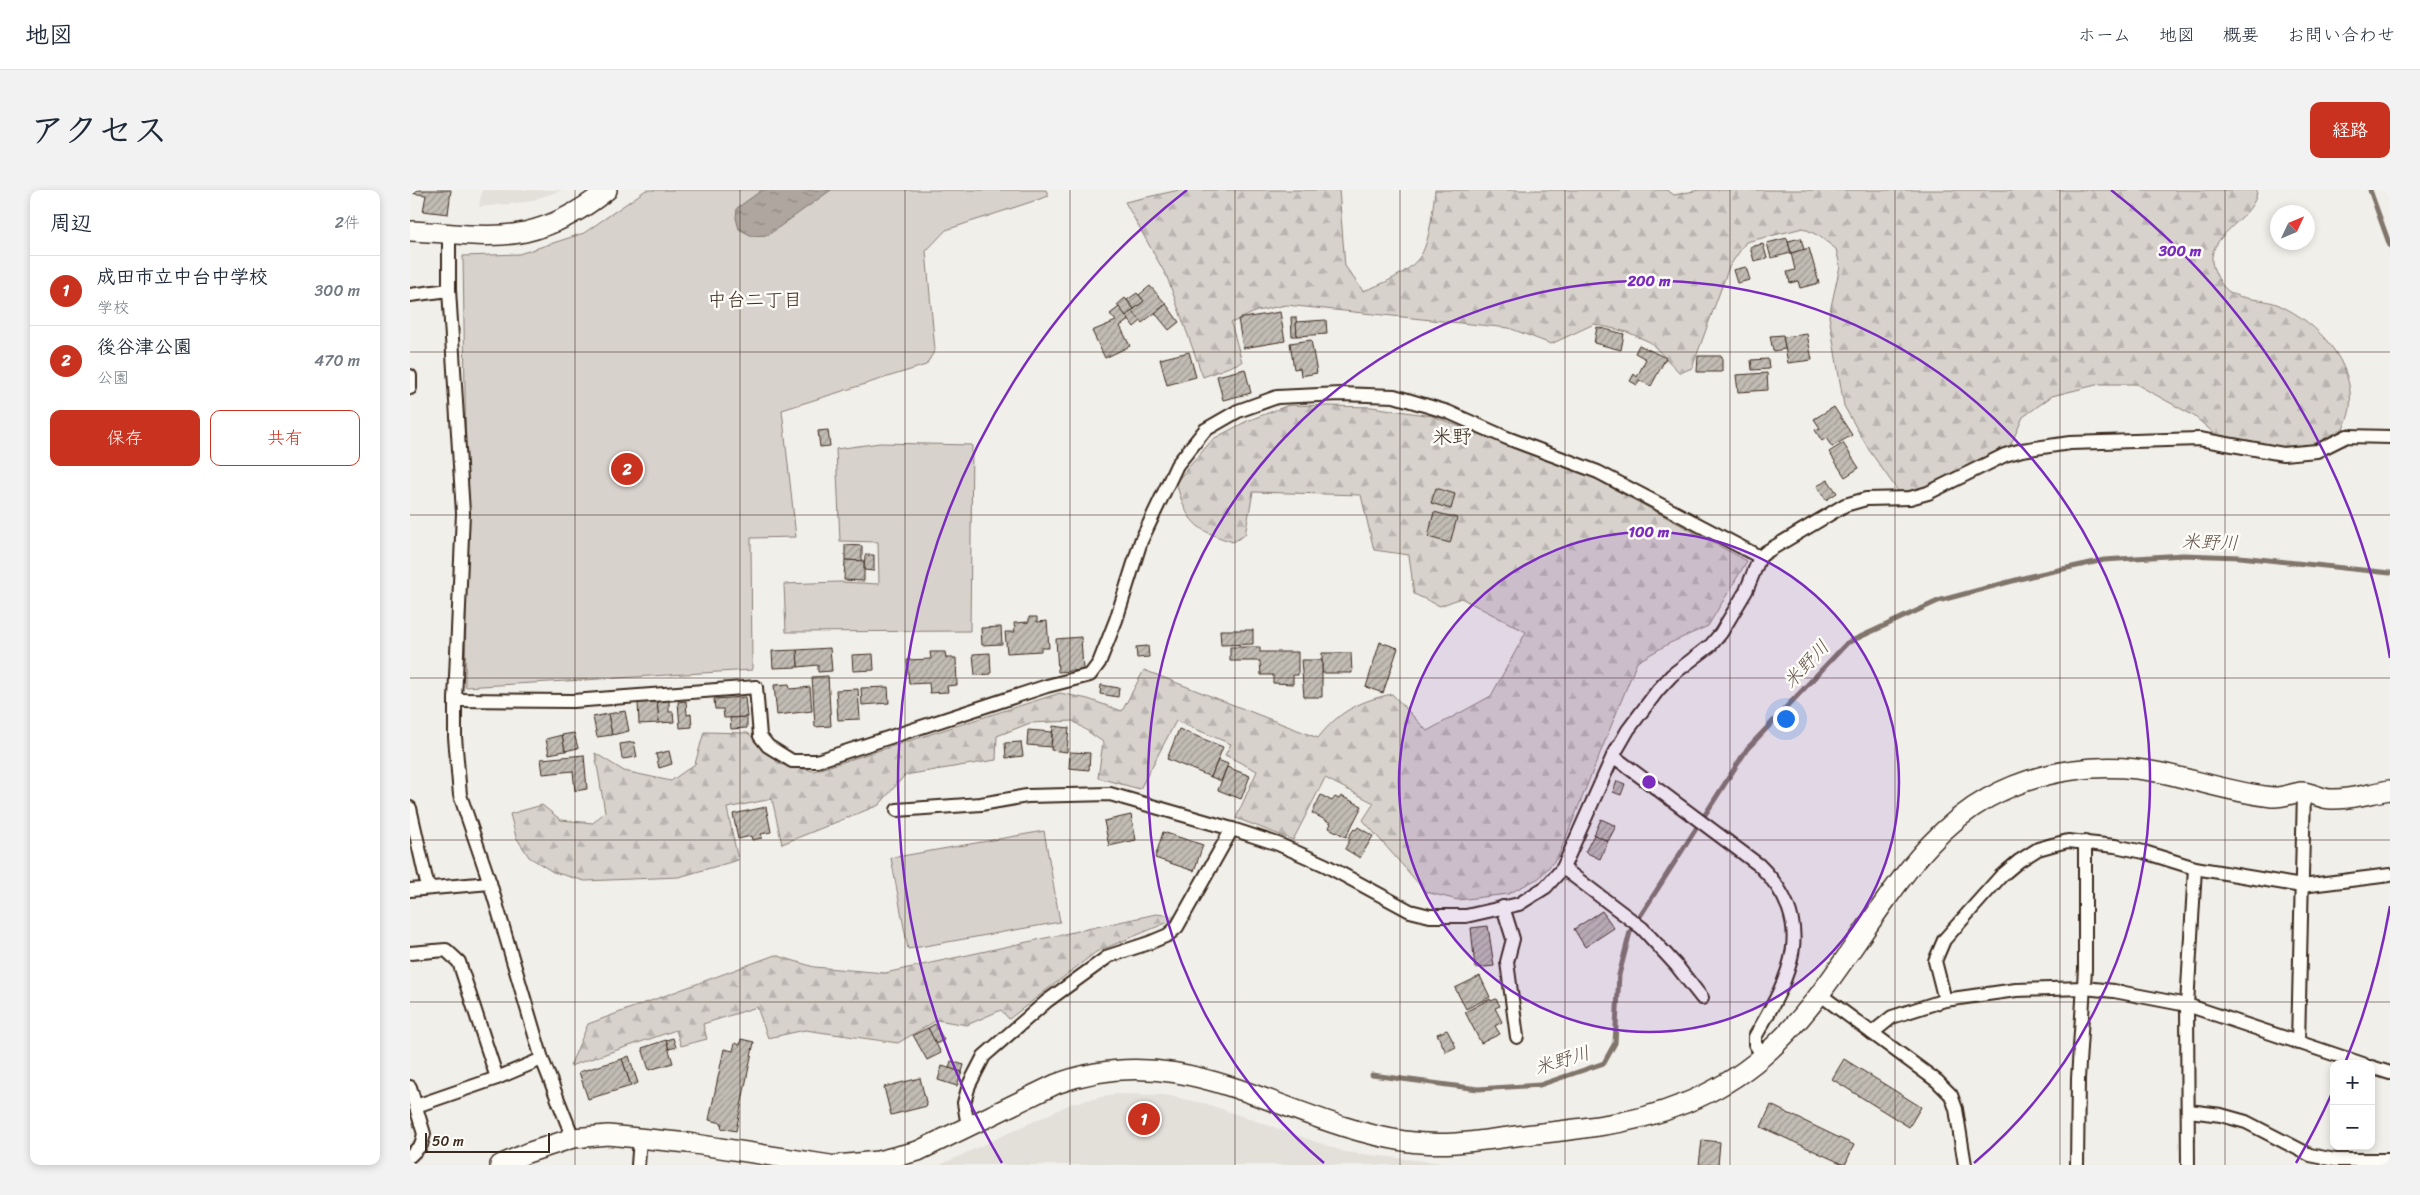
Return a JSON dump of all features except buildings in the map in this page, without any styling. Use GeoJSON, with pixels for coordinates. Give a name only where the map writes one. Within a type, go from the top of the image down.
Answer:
{"type":"FeatureCollection","features":[{"type":"Feature","properties":{"kind":"street"},"geometry":{"type":"LineString","coordinates":[[410,231],[486,234],[525,232],[559,220],[592,202],[607,190]]}},
{"type":"Feature","properties":{"kind":"street"},"geometry":{"type":"LineString","coordinates":[[449,232],[449,290],[463,513],[455,700],[455,737],[460,795],[490,883],[542,1059],[574,1138]]}},
{"type":"Feature","properties":{"kind":"street"},"geometry":{"type":"LineString","coordinates":[[410,295],[449,290]]}},
{"type":"Feature","properties":{"kind":"street"},"geometry":{"type":"LineString","coordinates":[[410,376],[410,388]]}},
{"type":"Feature","properties":{"kind":"street"},"geometry":{"type":"LineString","coordinates":[[455,700],[573,701],[756,687],[760,736],[768,746],[792,761],[817,761],[1047,686],[1090,675],[1100,663],[1116,620],[1140,541],[1177,464],[1206,430],[1238,411],[1277,397],[1340,394],[1394,396],[1448,412],[1506,438],[1598,472],[1760,557]]}},
{"type":"Feature","properties":{"kind":"street"},"geometry":{"type":"LineString","coordinates":[[897,810],[981,804],[1027,796],[1110,794],[1278,844],[1325,865],[1410,911],[1446,917],[1466,916],[1503,908],[1519,904],[1532,897],[1546,886],[1563,868],[1613,756],[1628,730],[1658,690],[1672,676],[1705,651],[1721,633],[1746,591],[1760,557],[1845,505],[1866,499],[1910,498],[1928,493],[2005,455],[2022,450],[2070,443],[2198,439],[2283,454],[2318,451],[2347,436],[2390,437]]}},
{"type":"Feature","properties":{"kind":"street"},"geometry":{"type":"LineString","coordinates":[[1613,756],[1759,865],[1770,875],[1782,895],[1790,913],[1794,950],[1787,978],[1755,1037],[1755,1044],[1764,1056]]}},
{"type":"Feature","properties":{"kind":"street"},"geometry":{"type":"LineString","coordinates":[[848,1165],[878,1161],[918,1150],[1076,1076],[1114,1070],[1182,1073],[1231,1085],[1304,1113],[1399,1140],[1421,1143],[1473,1142],[1602,1126],[1644,1118],[1670,1109],[1727,1083],[1764,1056],[1804,1013],[1909,867],[1934,839],[1961,815],[1988,798],[2023,782],[2060,772],[2089,768],[2158,772],[2222,788],[2277,798],[2304,792],[2329,799],[2390,790]]}},
{"type":"Feature","properties":{"kind":"street"},"geometry":{"type":"LineString","coordinates":[[2298,1043],[2304,792]]}},
{"type":"Feature","properties":{"kind":"street"},"geometry":{"type":"LineString","coordinates":[[410,808],[428,888]]}},
{"type":"Feature","properties":{"kind":"street"},"geometry":{"type":"LineString","coordinates":[[968,1126],[964,1103],[976,1069],[984,1056],[1047,1001],[1109,956],[1149,943],[1178,927],[1232,829]]}},
{"type":"Feature","properties":{"kind":"street"},"geometry":{"type":"LineString","coordinates":[[1945,1000],[1935,962],[1944,940],[2001,876],[2019,860],[2045,847],[2068,841],[2085,842],[2144,852],[2195,868],[2302,886],[2390,875]]}},
{"type":"Feature","properties":{"kind":"street"},"geometry":{"type":"LineString","coordinates":[[2077,1165],[2078,1079],[2084,988],[2085,842]]}},
{"type":"Feature","properties":{"kind":"street"},"geometry":{"type":"LineString","coordinates":[[1563,868],[1642,928],[1676,965],[1702,998]]}},
{"type":"Feature","properties":{"kind":"street"},"geometry":{"type":"LineString","coordinates":[[2188,1165],[2187,1005],[2195,868]]}},
{"type":"Feature","properties":{"kind":"street"},"geometry":{"type":"LineString","coordinates":[[410,890],[490,883]]}},
{"type":"Feature","properties":{"kind":"street"},"geometry":{"type":"LineString","coordinates":[[1503,908],[1513,939],[1507,962],[1516,1037]]}},
{"type":"Feature","properties":{"kind":"street"},"geometry":{"type":"LineString","coordinates":[[410,953],[446,950],[459,962],[496,1078]]}},
{"type":"Feature","properties":{"kind":"street"},"geometry":{"type":"LineString","coordinates":[[1872,1033],[1892,1017],[1945,1000],[2016,990],[2084,988],[2114,990],[2187,1005],[2351,1060]]}},
{"type":"Feature","properties":{"kind":"street"},"geometry":{"type":"LineString","coordinates":[[1818,993],[1937,1081],[1951,1095],[1960,1125],[1965,1165]]}},
{"type":"Feature","properties":{"kind":"street"},"geometry":{"type":"LineString","coordinates":[[416,1106],[496,1078],[542,1059]]}},
{"type":"Feature","properties":{"kind":"street"},"geometry":{"type":"LineString","coordinates":[[2375,1067],[2390,1073]]}},
{"type":"Feature","properties":{"kind":"street"},"geometry":{"type":"LineString","coordinates":[[410,1087],[424,1134],[421,1145],[410,1156]]}},
{"type":"Feature","properties":{"kind":"street"},"geometry":{"type":"LineString","coordinates":[[2189,1111],[2221,1115],[2246,1122],[2310,1155],[2335,1160],[2390,1160]]}},
{"type":"Feature","properties":{"kind":"street"},"geometry":{"type":"LineString","coordinates":[[500,1165],[527,1153],[574,1138],[608,1136],[640,1138],[830,1165]]}},
{"type":"Feature","properties":{"kind":"street"},"geometry":{"type":"LineString","coordinates":[[638,1165],[640,1138]]}},
{"type":"Feature","properties":{"kind":"shaded area"},"geometry":{"type":"Polygon","coordinates":[[[482,190],[562,190],[527,202],[479,207],[482,190]]]}},
{"type":"Feature","properties":{"kind":"shaded area"},"geometry":{"type":"Polygon","coordinates":[[[1116,1094],[1165,1095],[1207,1104],[1345,1152],[1460,1165],[940,1165],[1073,1103],[1116,1094]]]}},
{"type":"Feature","properties":{"kind":"green space"},"geometry":{"type":"Polygon","coordinates":[[[646,190],[1046,190],[1049,196],[946,230],[926,251],[935,350],[926,365],[782,410],[796,537],[751,538],[752,670],[465,687],[467,529],[463,256],[519,254],[584,233],[646,190]]]}},
{"type":"Feature","properties":{"kind":"green space"},"geometry":{"type":"Polygon","coordinates":[[[1179,190],[1339,190],[1345,266],[1363,291],[1386,282],[1408,269],[1419,258],[1426,244],[1435,190],[1667,190],[1674,195],[1699,190],[2257,190],[2255,200],[2250,209],[2218,242],[2213,252],[2212,262],[2216,273],[2228,291],[2240,296],[2279,305],[2307,322],[2320,333],[2340,360],[2346,375],[2350,391],[2350,408],[2340,437],[2320,447],[2252,450],[2215,434],[2194,416],[2136,384],[2100,384],[2052,396],[2023,417],[2008,451],[1919,491],[1898,491],[1869,450],[1844,406],[1829,316],[1840,266],[1836,249],[1819,236],[1803,228],[1746,242],[1729,267],[1692,368],[1680,373],[1650,342],[1627,332],[1594,324],[1551,344],[1509,328],[1286,305],[1257,311],[1231,323],[1242,362],[1203,377],[1167,277],[1125,202],[1179,190]]]}},
{"type":"Feature","properties":{"kind":"green space"},"geometry":{"type":"Polygon","coordinates":[[[1289,405],[1372,407],[1432,416],[1592,477],[1747,561],[1708,626],[1670,643],[1637,662],[1558,857],[1539,878],[1508,894],[1458,900],[1426,892],[1363,820],[1374,803],[1325,778],[1293,840],[1236,818],[1257,771],[1225,755],[1231,744],[1176,721],[1140,789],[1098,778],[1103,742],[1073,721],[1030,723],[997,736],[996,760],[905,775],[879,805],[782,844],[772,799],[727,808],[738,860],[679,877],[585,881],[553,872],[529,857],[516,837],[510,814],[542,805],[561,820],[593,823],[605,812],[595,753],[624,771],[671,781],[695,764],[704,732],[748,733],[779,764],[814,771],[1060,693],[1088,699],[1122,711],[1144,670],[1318,738],[1334,721],[1351,708],[1392,694],[1427,731],[1491,696],[1526,632],[1461,598],[1440,606],[1414,594],[1409,555],[1374,550],[1361,495],[1253,492],[1245,535],[1233,542],[1209,533],[1194,522],[1189,515],[1184,507],[1176,482],[1213,439],[1247,421],[1289,405]]]}},
{"type":"Feature","properties":{"kind":"green space"},"geometry":{"type":"Polygon","coordinates":[[[880,443],[972,445],[970,631],[786,632],[784,584],[839,582],[879,584],[878,542],[840,541],[836,449],[880,443]]]}},
{"type":"Feature","properties":{"kind":"green space"},"geometry":{"type":"Polygon","coordinates":[[[1044,831],[1060,922],[908,949],[891,858],[1044,831]]]}},
{"type":"Feature","properties":{"kind":"green space"},"geometry":{"type":"Polygon","coordinates":[[[1156,914],[1175,916],[1171,921],[1096,952],[1009,1019],[1001,1010],[967,1025],[937,1020],[898,1043],[805,1030],[768,1038],[757,1007],[703,1024],[707,1039],[681,1046],[676,1030],[570,1066],[588,1024],[775,955],[814,967],[885,973],[1156,914]]]}},
{"type":"Feature","properties":{"kind":"water"},"geometry":{"type":"Polygon","coordinates":[[[762,190],[831,190],[768,235],[752,236],[739,229],[736,218],[737,208],[762,190]]]}},
{"type":"Feature","properties":{"kind":"waterway"},"geometry":{"type":"LineString","coordinates":[[2370,190],[2390,246]]}},
{"type":"Feature","properties":{"kind":"waterway","name":"米野川"},"geometry":{"type":"LineString","coordinates":[[1372,1075],[1478,1089],[1540,1085],[1604,1063],[1615,1043],[1619,975],[1630,932],[1747,749],[1847,643],[1938,601],[2031,576],[2104,560],[2183,555],[2240,557],[2390,573]]}},
{"type":"Feature","properties":{"kind":"place","name":"後谷津公園"},"geometry":{"type":"Point","coordinates":[627,469]}},
{"type":"Feature","properties":{"kind":"place","name":"成田市立中台中学校"},"geometry":{"type":"Point","coordinates":[1144,1119]}},
{"type":"Feature","properties":{"kind":"district","name":"中台二丁目"},"geometry":{"type":"Point","coordinates":[755,299]}},
{"type":"Feature","properties":{"kind":"district","name":"米野"},"geometry":{"type":"Point","coordinates":[1452,436]}}]}
